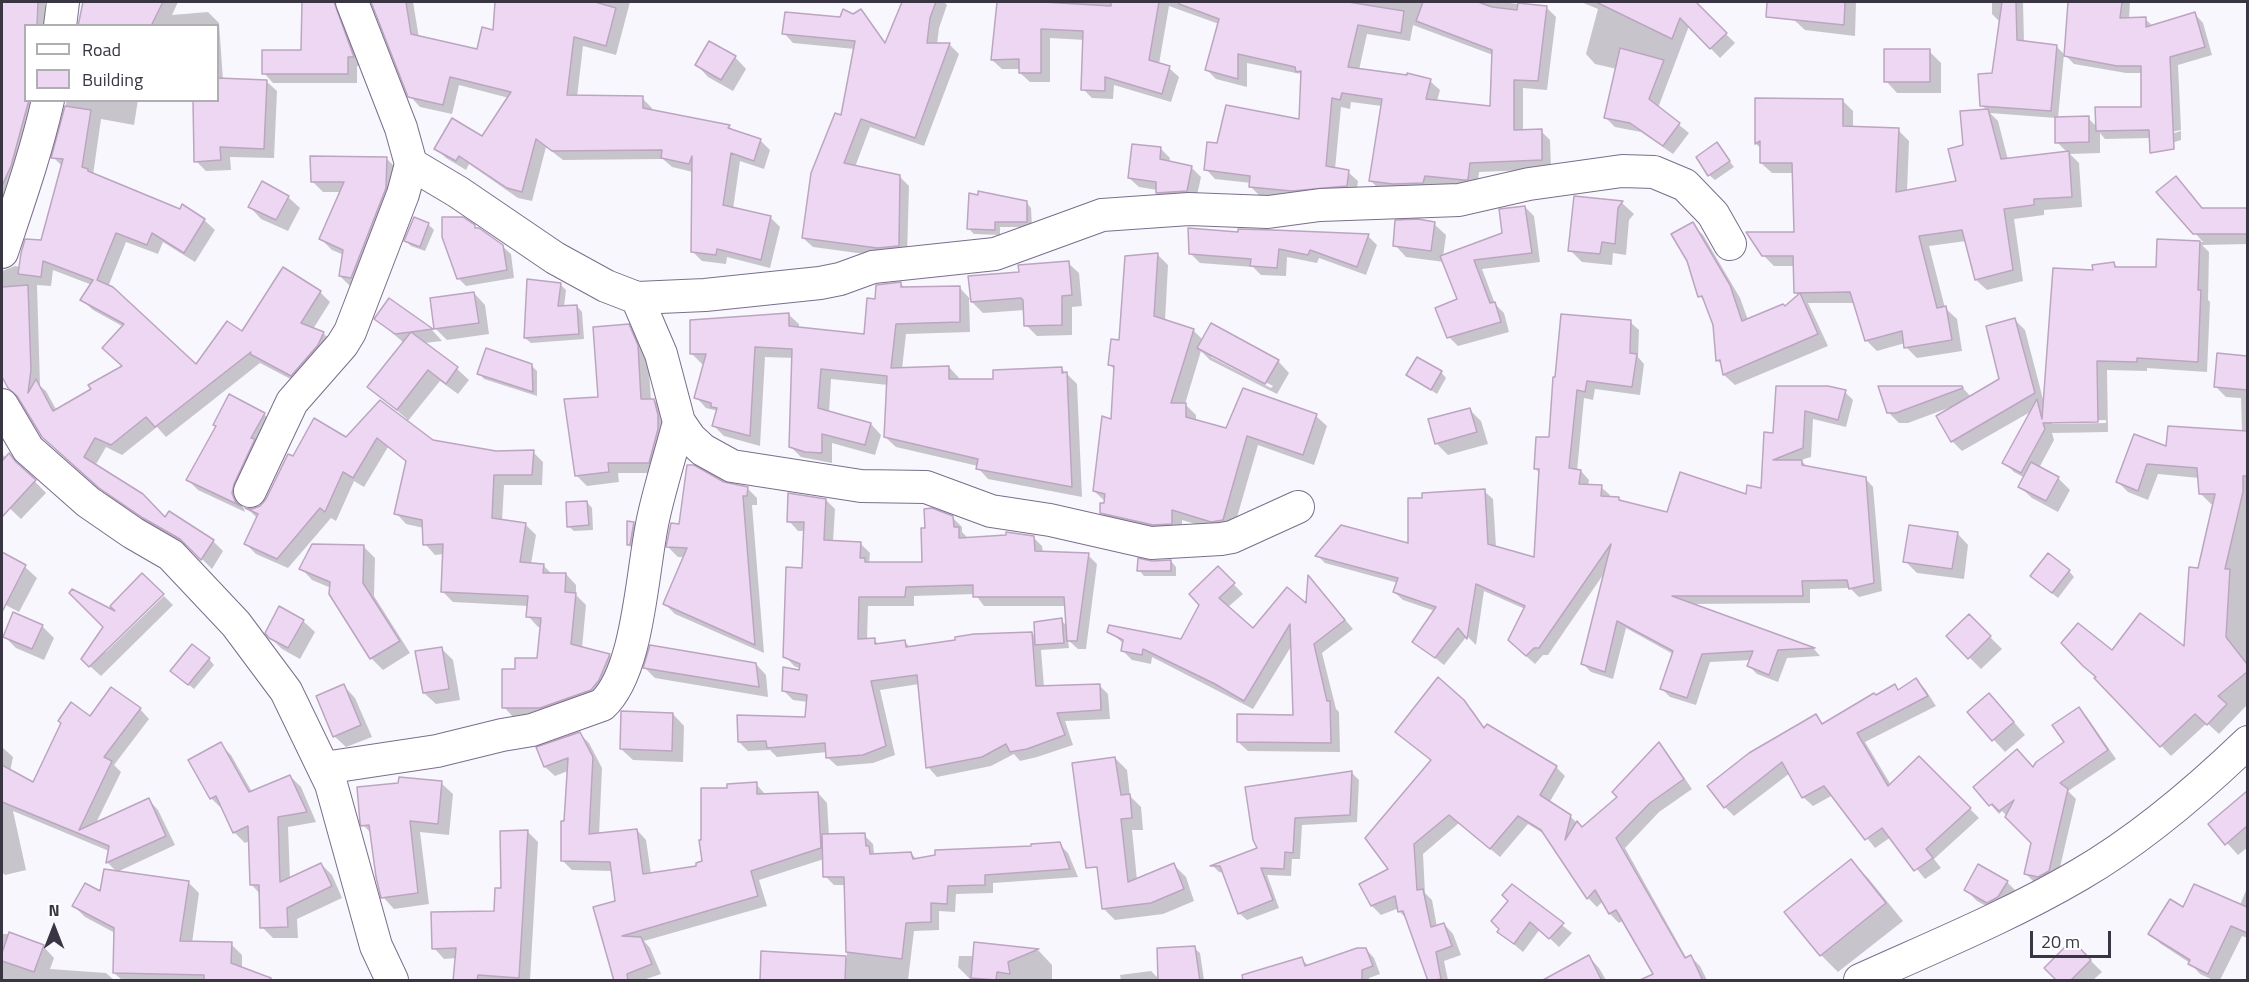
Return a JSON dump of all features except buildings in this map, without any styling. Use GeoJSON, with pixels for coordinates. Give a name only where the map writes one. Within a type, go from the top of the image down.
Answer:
{"type":"FeatureCollection","features":[{"type":"Feature","properties":{"kind":"street"},"geometry":{"type":"LineString","coordinates":[[60,24],[63,2]]}},
{"type":"Feature","properties":{"kind":"street"},"geometry":{"type":"LineString","coordinates":[[250,490],[292,402],[342,345],[350,332],[404,194],[411,164],[401,128],[352,2]]}},
{"type":"Feature","properties":{"kind":"street"},"geometry":{"type":"LineString","coordinates":[[2,252],[33,160],[48,102]]}},
{"type":"Feature","properties":{"kind":"street"},"geometry":{"type":"LineString","coordinates":[[411,164],[458,192],[555,258],[606,286],[638,298],[705,295],[820,283],[840,279],[873,267],[995,254],[1102,215],[1189,209],[1268,212],[1320,205],[1460,200],[1529,184],[1622,171],[1654,172],[1685,185],[1713,214],[1730,244]]}},
{"type":"Feature","properties":{"kind":"street"},"geometry":{"type":"LineString","coordinates":[[638,298],[661,354],[679,422],[690,438],[703,450],[732,466],[861,486],[926,487],[991,511],[1050,520],[1151,543],[1232,537],[1298,507]]}},
{"type":"Feature","properties":{"kind":"street"},"geometry":{"type":"LineString","coordinates":[[2,405],[28,450],[88,502],[133,533],[171,555],[236,624],[286,691],[331,784],[376,946],[392,981]]}},
{"type":"Feature","properties":{"kind":"street"},"geometry":{"type":"LineString","coordinates":[[324,768],[437,751],[532,730],[602,705],[608,699],[630,658],[654,516],[679,422]]}},
{"type":"Feature","properties":{"kind":"street"},"geometry":{"type":"LineString","coordinates":[[1860,981],[1976,928],[2079,875],[2153,826],[2247,742]]}}]}
